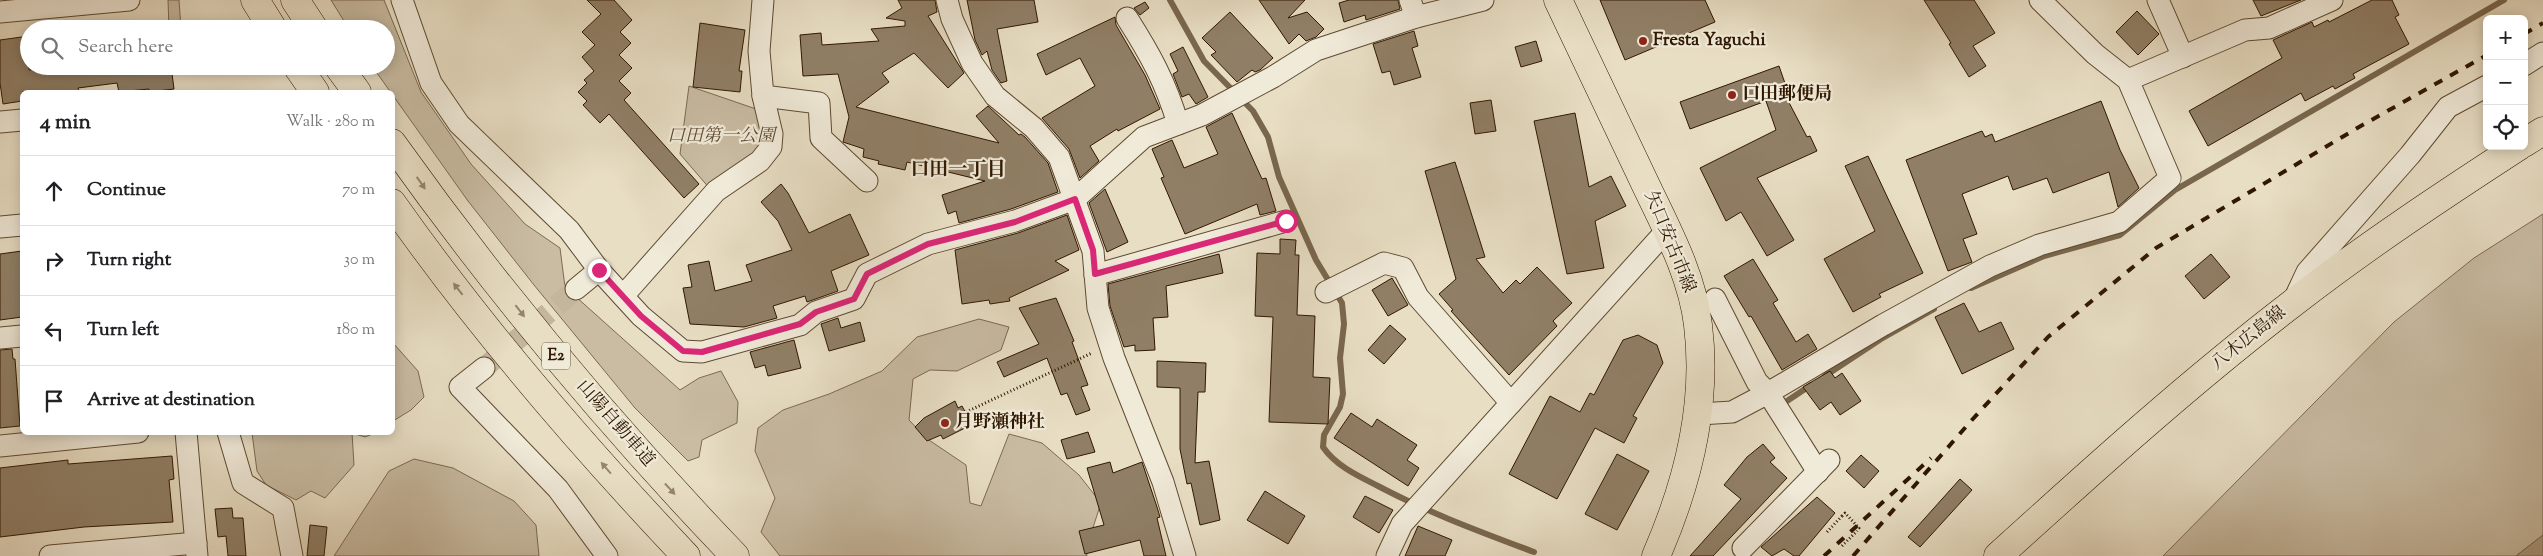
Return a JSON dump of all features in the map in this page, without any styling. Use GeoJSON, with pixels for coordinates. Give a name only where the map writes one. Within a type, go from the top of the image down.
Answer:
{"type":"FeatureCollection","features":[{"type":"Feature","properties":{"kind":"main road"},"geometry":{"type":"LineString","coordinates":[[255,0],[267,20]]}},
{"type":"Feature","properties":{"kind":"main road"},"geometry":{"type":"LineString","coordinates":[[296,0],[308,20]]}},
{"type":"Feature","properties":{"kind":"main road","name":"矢口安古市線"},"geometry":{"type":"LineString","coordinates":[[1558,0],[1667,230],[1686,276],[1698,324],[1702,369],[1699,414],[1675,514],[1656,556]]}},
{"type":"Feature","properties":{"kind":"main road"},"geometry":{"type":"LineString","coordinates":[[303,75],[314,90]]}},
{"type":"Feature","properties":{"kind":"main road"},"geometry":{"type":"LineString","coordinates":[[345,75],[356,90]]}},
{"type":"Feature","properties":{"kind":"main road"},"geometry":{"type":"LineString","coordinates":[[2528,140],[2543,131]]}},
{"type":"Feature","properties":{"kind":"main road","name":"山陽自動車道"},"geometry":{"type":"LineString","coordinates":[[395,147],[437,206],[550,349],[667,486],[735,556]]}},
{"type":"Feature","properties":{"kind":"main road","name":"八木広島線"},"geometry":{"type":"LineString","coordinates":[[1998,556],[2128,439],[2293,302],[2444,195],[2513,150]]}},
{"type":"Feature","properties":{"kind":"main road","name":"山陽自動車道"},"geometry":{"type":"LineString","coordinates":[[395,207],[522,371],[641,509],[686,556]]}},
{"type":"Feature","properties":{"kind":"street"},"geometry":{"type":"LineString","coordinates":[[0,12],[130,0]]}},
{"type":"Feature","properties":{"kind":"street"},"geometry":{"type":"LineString","coordinates":[[402,0],[432,83],[459,124],[568,230],[599,270],[641,316],[683,351],[702,352],[800,324],[816,312],[854,299],[867,274],[928,244],[1015,222],[1075,199],[1144,137],[1202,115],[1273,77],[1316,50],[1413,8],[1483,0]]}},
{"type":"Feature","properties":{"kind":"street"},"geometry":{"type":"LineString","coordinates":[[623,296],[716,191],[760,160],[771,147],[772,134],[763,96],[759,51],[763,0]]}},
{"type":"Feature","properties":{"kind":"street"},"geometry":{"type":"LineString","coordinates":[[947,0],[952,19],[972,63],[995,96],[1034,128],[1059,157],[1093,250],[1098,308],[1163,482],[1185,556]]}},
{"type":"Feature","properties":{"kind":"street"},"geometry":{"type":"LineString","coordinates":[[1699,414],[1732,412],[1768,393],[1883,324],[1990,266],[2039,244],[2119,222],[2170,178],[2128,80],[2095,54],[2040,0]]}},
{"type":"Feature","properties":{"kind":"street"},"geometry":{"type":"LineString","coordinates":[[2158,0],[2183,56]]}},
{"type":"Feature","properties":{"kind":"street"},"geometry":{"type":"LineString","coordinates":[[2128,80],[2245,30],[2269,28],[2332,0]]}},
{"type":"Feature","properties":{"kind":"street"},"geometry":{"type":"LineString","coordinates":[[1127,18],[1150,53],[1168,88],[1178,124]]}},
{"type":"Feature","properties":{"kind":"street"},"geometry":{"type":"LineString","coordinates":[[2528,62],[2543,53]]}},
{"type":"Feature","properties":{"kind":"street"},"geometry":{"type":"LineString","coordinates":[[2293,302],[2308,272],[2410,155],[2448,107],[2483,88]]}},
{"type":"Feature","properties":{"kind":"street"},"geometry":{"type":"LineString","coordinates":[[763,96],[819,103],[820,138],[867,181]]}},
{"type":"Feature","properties":{"kind":"street"},"geometry":{"type":"LineString","coordinates":[[0,122],[20,120]]}},
{"type":"Feature","properties":{"kind":"street"},"geometry":{"type":"LineString","coordinates":[[1095,274],[1286,221]]}},
{"type":"Feature","properties":{"kind":"street"},"geometry":{"type":"LineString","coordinates":[[0,227],[20,224]]}},
{"type":"Feature","properties":{"kind":"street"},"geometry":{"type":"LineString","coordinates":[[1387,556],[1402,524],[1667,230]]}},
{"type":"Feature","properties":{"kind":"street"},"geometry":{"type":"LineString","coordinates":[[1326,292],[1384,263],[1403,268],[1418,297],[1511,403]]}},
{"type":"Feature","properties":{"kind":"street"},"geometry":{"type":"LineString","coordinates":[[576,289],[599,270]]}},
{"type":"Feature","properties":{"kind":"street"},"geometry":{"type":"LineString","coordinates":[[1715,299],[1757,382],[1768,393],[1824,466],[1743,548]]}},
{"type":"Feature","properties":{"kind":"street"},"geometry":{"type":"LineString","coordinates":[[0,338],[20,336]]}},
{"type":"Feature","properties":{"kind":"street"},"geometry":{"type":"LineString","coordinates":[[484,368],[460,387],[558,489],[607,556]]}},
{"type":"Feature","properties":{"kind":"street"},"geometry":{"type":"LineString","coordinates":[[0,446],[108,435]]}},
{"type":"Feature","properties":{"kind":"street"},"geometry":{"type":"LineString","coordinates":[[50,556],[197,549],[186,435]]}},
{"type":"Feature","properties":{"kind":"street"},"geometry":{"type":"LineString","coordinates":[[229,435],[243,482],[283,508],[292,556]]}},
{"type":"Feature","properties":{"kind":"path"},"geometry":{"type":"LineString","coordinates":[[966,412],[1110,344]]}},
{"type":"Feature","properties":{"kind":"path"},"geometry":{"type":"LineString","coordinates":[[1827,532],[1845,513],[1859,528],[1842,546]]}},
{"type":"Feature","properties":{"kind":"green space"},"geometry":{"type":"Polygon","coordinates":[[[168,0],[179,0],[180,20],[169,20],[168,0]]]}},
{"type":"Feature","properties":{"kind":"green space"},"geometry":{"type":"Polygon","coordinates":[[[331,0],[384,0],[392,20],[343,20],[331,0]]]}},
{"type":"Feature","properties":{"kind":"green space"},"geometry":{"type":"Polygon","coordinates":[[[395,27],[421,92],[471,164],[525,224],[560,248],[565,287],[680,390],[699,378],[721,371],[738,402],[737,423],[702,440],[699,457],[688,461],[635,408],[534,285],[468,201],[395,98],[395,90],[389,90],[378,75],[395,75],[395,27]]]}},
{"type":"Feature","properties":{"kind":"green space","name":"口田第一公園"},"geometry":{"type":"Polygon","coordinates":[[[689,86],[759,110],[764,141],[759,156],[711,190],[680,154],[689,86]]]}},
{"type":"Feature","properties":{"kind":"green space"},"geometry":{"type":"Polygon","coordinates":[[[2543,214],[2543,535],[2516,556],[2163,556],[2394,322],[2474,258],[2543,214]]]}},
{"type":"Feature","properties":{"kind":"green space"},"geometry":{"type":"Polygon","coordinates":[[[979,319],[1009,327],[1001,350],[957,371],[930,370],[913,379],[909,420],[926,438],[966,465],[970,503],[981,506],[1009,434],[1042,443],[1079,475],[1101,503],[1086,549],[1087,556],[780,556],[761,532],[775,498],[755,451],[758,428],[783,410],[829,394],[882,371],[917,337],[979,319]]]}},
{"type":"Feature","properties":{"kind":"green space"},"geometry":{"type":"Polygon","coordinates":[[[395,345],[418,371],[424,397],[411,410],[395,420],[395,345]]]}},
{"type":"Feature","properties":{"kind":"green space"},"geometry":{"type":"Polygon","coordinates":[[[252,435],[352,435],[354,465],[325,498],[311,491],[296,500],[266,485],[257,471],[252,435]]]}},
{"type":"Feature","properties":{"kind":"green space"},"geometry":{"type":"Polygon","coordinates":[[[414,459],[453,468],[514,501],[536,525],[539,556],[334,556],[389,471],[414,459]]]}},
{"type":"Feature","properties":{"kind":"shaded area"},"geometry":{"type":"Polygon","coordinates":[[[2543,535],[2543,556],[2516,556],[2543,535]]]}},
{"type":"Feature","properties":{"kind":"building"},"geometry":{"type":"Polygon","coordinates":[[[587,0],[614,0],[632,20],[620,32],[631,43],[619,55],[632,68],[619,81],[631,93],[624,100],[699,184],[684,198],[609,114],[600,123],[583,105],[587,101],[578,92],[587,83],[584,80],[594,71],[582,57],[595,45],[582,32],[601,14],[587,0]]]}},
{"type":"Feature","properties":{"kind":"building"},"geometry":{"type":"Polygon","coordinates":[[[898,0],[935,0],[937,12],[928,16],[964,73],[948,88],[914,53],[882,73],[889,82],[856,107],[999,143],[976,116],[988,106],[1019,135],[1021,134],[1025,137],[1048,163],[1058,192],[1011,209],[959,223],[956,211],[948,214],[942,195],[985,181],[907,162],[905,170],[878,164],[879,161],[863,157],[864,149],[843,142],[849,117],[838,74],[803,76],[800,35],[821,33],[822,45],[879,41],[871,29],[905,26],[905,21],[886,18],[902,8],[898,0]]]}},
{"type":"Feature","properties":{"kind":"building"},"geometry":{"type":"Polygon","coordinates":[[[967,0],[1034,0],[1038,22],[997,29],[1007,81],[1001,83],[992,70],[987,51],[982,55],[975,40],[967,0]]]}},
{"type":"Feature","properties":{"kind":"building"},"geometry":{"type":"Polygon","coordinates":[[[1259,0],[1305,0],[1288,18],[1307,12],[1324,29],[1316,37],[1306,41],[1299,34],[1289,44],[1259,0]]]}},
{"type":"Feature","properties":{"kind":"building"},"geometry":{"type":"Polygon","coordinates":[[[1349,0],[1398,0],[1400,9],[1366,20],[1365,15],[1344,22],[1339,3],[1349,0]]]}},
{"type":"Feature","properties":{"kind":"building","name":"Fresta Yaguchi"},"geometry":{"type":"Polygon","coordinates":[[[1600,0],[1705,0],[1715,22],[1625,60],[1600,0]]]}},
{"type":"Feature","properties":{"kind":"building"},"geometry":{"type":"Polygon","coordinates":[[[1924,0],[1974,0],[1995,33],[1973,46],[1986,66],[1969,77],[1949,44],[1951,43],[1924,0]]]}},
{"type":"Feature","properties":{"kind":"building"},"geometry":{"type":"Polygon","coordinates":[[[2253,0],[2301,0],[2261,16],[2253,0]]]}},
{"type":"Feature","properties":{"kind":"building"},"geometry":{"type":"Polygon","coordinates":[[[2372,0],[2392,0],[2399,15],[2395,17],[2409,44],[2353,74],[2355,78],[2335,89],[2333,86],[2305,101],[2301,93],[2208,146],[2189,111],[2282,58],[2273,40],[2312,22],[2314,27],[2328,20],[2329,22],[2372,0]]]}},
{"type":"Feature","properties":{"kind":"building"},"geometry":{"type":"Polygon","coordinates":[[[1145,2],[1149,8],[1140,15],[1134,8],[1145,2]]]}},
{"type":"Feature","properties":{"kind":"building"},"geometry":{"type":"Polygon","coordinates":[[[2137,11],[2159,34],[2138,55],[2116,32],[2137,11]]]}},
{"type":"Feature","properties":{"kind":"building"},"geometry":{"type":"Polygon","coordinates":[[[1230,12],[1273,58],[1260,70],[1255,72],[1252,70],[1237,82],[1211,55],[1216,52],[1202,38],[1230,12]]]}},
{"type":"Feature","properties":{"kind":"building"},"geometry":{"type":"Polygon","coordinates":[[[1115,17],[1116,25],[1145,75],[1160,109],[1118,131],[1117,129],[1090,146],[1099,161],[1080,178],[1069,149],[1042,118],[1095,86],[1080,58],[1046,75],[1037,54],[1115,17]]]}},
{"type":"Feature","properties":{"kind":"building"},"geometry":{"type":"Polygon","coordinates":[[[700,23],[745,30],[739,71],[742,71],[740,92],[693,87],[700,23]]]}},
{"type":"Feature","properties":{"kind":"building"},"geometry":{"type":"Polygon","coordinates":[[[1414,31],[1418,46],[1412,48],[1421,77],[1394,85],[1390,71],[1382,73],[1373,44],[1414,31]]]}},
{"type":"Feature","properties":{"kind":"building"},"geometry":{"type":"Polygon","coordinates":[[[20,37],[20,75],[172,75],[174,89],[119,90],[117,83],[78,88],[78,90],[20,90],[20,101],[3,104],[0,83],[0,40],[20,37]]]}},
{"type":"Feature","properties":{"kind":"building"},"geometry":{"type":"Polygon","coordinates":[[[1536,41],[1542,61],[1521,67],[1515,47],[1536,41]]]}},
{"type":"Feature","properties":{"kind":"building"},"geometry":{"type":"Polygon","coordinates":[[[1183,47],[1208,97],[1196,104],[1189,94],[1182,97],[1173,74],[1178,71],[1170,54],[1183,47]]]}},
{"type":"Feature","properties":{"kind":"building"},"geometry":{"type":"Polygon","coordinates":[[[1779,66],[1788,92],[1784,93],[1807,137],[1810,136],[1817,151],[1757,178],[1794,240],[1767,256],[1741,212],[1726,221],[1700,168],[1776,130],[1766,101],[1690,129],[1680,102],[1779,66]]]}},
{"type":"Feature","properties":{"kind":"building"},"geometry":{"type":"Polygon","coordinates":[[[1491,100],[1496,131],[1475,134],[1470,103],[1491,100]]]}},
{"type":"Feature","properties":{"kind":"building"},"geometry":{"type":"Polygon","coordinates":[[[2101,101],[2120,150],[2139,188],[2118,207],[2109,172],[2053,193],[2047,178],[2013,190],[2008,176],[1962,194],[1977,234],[1963,239],[1972,262],[1948,271],[1906,160],[1982,131],[1985,137],[1992,134],[1995,142],[2101,101]]]}},
{"type":"Feature","properties":{"kind":"building"},"geometry":{"type":"Polygon","coordinates":[[[1232,113],[1262,179],[1266,178],[1276,211],[1260,215],[1257,204],[1185,234],[1161,178],[1164,177],[1152,149],[1172,140],[1184,168],[1218,154],[1206,127],[1232,113]]]}},
{"type":"Feature","properties":{"kind":"building"},"geometry":{"type":"Polygon","coordinates":[[[1575,113],[1589,187],[1611,176],[1626,206],[1595,221],[1604,268],[1567,274],[1534,121],[1575,113]]]}},
{"type":"Feature","properties":{"kind":"building"},"geometry":{"type":"Polygon","coordinates":[[[1868,156],[1923,273],[1879,294],[1881,297],[1853,312],[1824,259],[1875,231],[1845,166],[1868,156]]]}},
{"type":"Feature","properties":{"kind":"building"},"geometry":{"type":"Polygon","coordinates":[[[1455,162],[1485,257],[1476,259],[1503,293],[1516,280],[1520,284],[1537,267],[1572,303],[1553,321],[1557,326],[1509,375],[1451,311],[1453,310],[1439,294],[1456,279],[1425,171],[1455,162]]]}},
{"type":"Feature","properties":{"kind":"building"},"geometry":{"type":"Polygon","coordinates":[[[781,184],[788,193],[809,233],[850,214],[869,255],[831,271],[838,291],[807,302],[805,296],[773,306],[777,318],[744,327],[690,324],[683,288],[692,287],[688,265],[709,261],[715,291],[752,281],[746,265],[792,250],[778,221],[761,202],[781,184]]]}},
{"type":"Feature","properties":{"kind":"building"},"geometry":{"type":"Polygon","coordinates":[[[1105,189],[1128,242],[1107,252],[1089,203],[1105,189]]]}},
{"type":"Feature","properties":{"kind":"building"},"geometry":{"type":"Polygon","coordinates":[[[1067,215],[1079,250],[1055,261],[1069,270],[1009,298],[1010,301],[990,304],[989,300],[962,304],[955,250],[1018,233],[1067,215]]]}},
{"type":"Feature","properties":{"kind":"building"},"geometry":{"type":"Polygon","coordinates":[[[1280,239],[1296,240],[1295,255],[1299,255],[1297,315],[1315,316],[1313,377],[1330,378],[1328,424],[1269,422],[1273,317],[1255,316],[1257,253],[1280,254],[1280,239]]]}},
{"type":"Feature","properties":{"kind":"building"},"geometry":{"type":"Polygon","coordinates":[[[20,251],[20,317],[0,320],[0,254],[20,251]]]}},
{"type":"Feature","properties":{"kind":"building"},"geometry":{"type":"Polygon","coordinates":[[[1219,254],[1223,273],[1166,286],[1168,317],[1153,318],[1155,350],[1135,351],[1135,345],[1124,347],[1110,306],[1108,284],[1219,254]]]}},
{"type":"Feature","properties":{"kind":"building"},"geometry":{"type":"Polygon","coordinates":[[[2211,254],[2230,277],[2204,299],[2185,276],[2211,254]]]}},
{"type":"Feature","properties":{"kind":"building"},"geometry":{"type":"Polygon","coordinates":[[[1753,259],[1778,300],[1773,303],[1796,342],[1808,334],[1817,349],[1782,370],[1751,316],[1749,317],[1724,276],[1753,259]]]}},
{"type":"Feature","properties":{"kind":"building"},"geometry":{"type":"Polygon","coordinates":[[[1392,278],[1408,305],[1388,316],[1372,290],[1392,278]]]}},
{"type":"Feature","properties":{"kind":"building"},"geometry":{"type":"Polygon","coordinates":[[[1056,298],[1074,341],[1072,342],[1088,385],[1081,387],[1090,410],[1076,415],[1067,393],[1061,395],[1047,358],[1004,377],[997,362],[1039,344],[1019,308],[1056,298]]]}},
{"type":"Feature","properties":{"kind":"building"},"geometry":{"type":"Polygon","coordinates":[[[1964,303],[1979,332],[2001,322],[2014,349],[1962,374],[1935,317],[1964,303]]]}},
{"type":"Feature","properties":{"kind":"building"},"geometry":{"type":"Polygon","coordinates":[[[838,318],[841,328],[860,322],[865,341],[829,351],[821,324],[838,318]]]}},
{"type":"Feature","properties":{"kind":"building"},"geometry":{"type":"Polygon","coordinates":[[[1390,325],[1406,339],[1384,364],[1368,350],[1390,325]]]}},
{"type":"Feature","properties":{"kind":"building"},"geometry":{"type":"Polygon","coordinates":[[[1638,335],[1657,345],[1663,363],[1633,416],[1637,418],[1624,443],[1595,428],[1557,499],[1509,474],[1550,396],[1580,412],[1590,393],[1594,395],[1623,340],[1638,335]]]}},
{"type":"Feature","properties":{"kind":"building"},"geometry":{"type":"Polygon","coordinates":[[[794,340],[801,368],[768,376],[765,365],[755,368],[750,352],[794,340]]]}},
{"type":"Feature","properties":{"kind":"building"},"geometry":{"type":"Polygon","coordinates":[[[12,349],[13,359],[15,359],[20,426],[0,428],[0,350],[12,349]]]}},
{"type":"Feature","properties":{"kind":"building"},"geometry":{"type":"Polygon","coordinates":[[[1157,361],[1206,363],[1205,392],[1198,392],[1195,463],[1209,461],[1220,520],[1200,525],[1191,483],[1187,484],[1180,449],[1180,388],[1157,387],[1157,361]]]}},
{"type":"Feature","properties":{"kind":"building"},"geometry":{"type":"Polygon","coordinates":[[[1830,371],[1835,378],[1842,373],[1861,401],[1840,415],[1831,402],[1820,410],[1803,387],[1830,371]]]}},
{"type":"Feature","properties":{"kind":"building"},"geometry":{"type":"Polygon","coordinates":[[[955,401],[958,408],[962,406],[969,419],[964,421],[967,427],[943,439],[941,435],[927,441],[915,427],[924,418],[955,401]]]}},
{"type":"Feature","properties":{"kind":"building"},"geometry":{"type":"Polygon","coordinates":[[[1351,413],[1372,427],[1377,419],[1417,445],[1407,460],[1419,468],[1408,486],[1334,438],[1351,413]]]}},
{"type":"Feature","properties":{"kind":"building"},"geometry":{"type":"Polygon","coordinates":[[[1088,432],[1095,452],[1067,459],[1061,440],[1088,432]]]}},
{"type":"Feature","properties":{"kind":"building"},"geometry":{"type":"Polygon","coordinates":[[[1763,444],[1775,458],[1770,462],[1787,478],[1713,556],[1690,556],[1741,499],[1724,485],[1747,457],[1763,444]]]}},
{"type":"Feature","properties":{"kind":"building"},"geometry":{"type":"Polygon","coordinates":[[[1617,454],[1649,471],[1617,530],[1585,514],[1617,454]]]}},
{"type":"Feature","properties":{"kind":"building"},"geometry":{"type":"Polygon","coordinates":[[[1861,455],[1879,471],[1864,488],[1846,471],[1861,455]]]}},
{"type":"Feature","properties":{"kind":"building"},"geometry":{"type":"Polygon","coordinates":[[[172,456],[174,479],[169,480],[173,522],[84,527],[0,537],[0,468],[68,460],[68,464],[172,456]]]}},
{"type":"Feature","properties":{"kind":"building"},"geometry":{"type":"Polygon","coordinates":[[[1110,462],[1113,473],[1142,462],[1160,517],[1157,518],[1166,556],[1144,556],[1140,540],[1085,554],[1079,531],[1104,525],[1087,468],[1110,462]]]}},
{"type":"Feature","properties":{"kind":"building"},"geometry":{"type":"Polygon","coordinates":[[[1960,479],[1972,490],[1920,547],[1908,537],[1960,479]]]}},
{"type":"Feature","properties":{"kind":"building"},"geometry":{"type":"Polygon","coordinates":[[[1265,491],[1305,516],[1288,544],[1247,520],[1265,491]]]}},
{"type":"Feature","properties":{"kind":"building"},"geometry":{"type":"Polygon","coordinates":[[[1365,496],[1393,510],[1379,533],[1353,517],[1365,496]]]}},
{"type":"Feature","properties":{"kind":"building"},"geometry":{"type":"Polygon","coordinates":[[[1817,497],[1835,513],[1799,556],[1794,556],[1784,549],[1772,556],[1761,547],[1817,497]]]}},
{"type":"Feature","properties":{"kind":"building"},"geometry":{"type":"Polygon","coordinates":[[[232,508],[233,518],[243,518],[246,556],[228,556],[226,536],[218,537],[215,509],[232,508]]]}},
{"type":"Feature","properties":{"kind":"building"},"geometry":{"type":"Polygon","coordinates":[[[310,525],[327,527],[324,556],[307,556],[310,525]]]}},
{"type":"Feature","properties":{"kind":"building"},"geometry":{"type":"Polygon","coordinates":[[[1418,526],[1452,540],[1445,556],[1405,556],[1418,526]]]}},
{"type":"Feature","properties":{"kind":"waterway"},"geometry":{"type":"LineString","coordinates":[[1170,0],[1204,61],[1253,111],[1268,137],[1279,177],[1316,260],[1342,303],[1344,324],[1340,358],[1343,394],[1340,407],[1324,435],[1323,447],[1334,460],[1348,470],[1397,496],[1455,522],[1534,552]]}},
{"type":"Feature","properties":{"kind":"waterway"},"geometry":{"type":"LineString","coordinates":[[1971,288],[2044,256],[2120,235],[2175,190],[2504,0]]}},
{"type":"Feature","properties":{"kind":"waterway"},"geometry":{"type":"LineString","coordinates":[[1825,376],[1881,339],[1934,309]]}},
{"type":"Feature","properties":{"kind":"waterway"},"geometry":{"type":"LineString","coordinates":[[1787,401],[1811,385]]}},
{"type":"Feature","properties":{"kind":"tunnel"},"geometry":{"type":"LineString","coordinates":[[484,368],[576,289]]}},
{"type":"Feature","properties":{"kind":"railway"},"geometry":{"type":"LineString","coordinates":[[2528,32],[2543,23]]}},
{"type":"Feature","properties":{"kind":"railway"},"geometry":{"type":"LineString","coordinates":[[1853,556],[1971,421],[2048,337],[2156,248],[2359,127],[2483,57]]}},
{"type":"Feature","properties":{"kind":"railway"},"geometry":{"type":"LineString","coordinates":[[1824,556],[1931,458]]}},
{"type":"Feature","properties":{"kind":"place","name":"Fresta Yaguchi"},"geometry":{"type":"Point","coordinates":[1643,41]}},
{"type":"Feature","properties":{"kind":"place","name":"口田郵便局"},"geometry":{"type":"Point","coordinates":[1732,95]}},
{"type":"Feature","properties":{"kind":"place","name":"月野瀬神社"},"geometry":{"type":"Point","coordinates":[945,423]}},
{"type":"Feature","properties":{"kind":"district","name":"口田一丁目"},"geometry":{"type":"Point","coordinates":[958,170]}},
{"type":"Feature","properties":{"kind":"route"},"geometry":{"type":"LineString","coordinates":[[599,270],[641,316],[683,351],[702,352],[800,324],[816,312],[854,299],[867,274],[928,244],[1015,222],[1075,199],[1093,250],[1095,274],[1286,221]]}}]}
